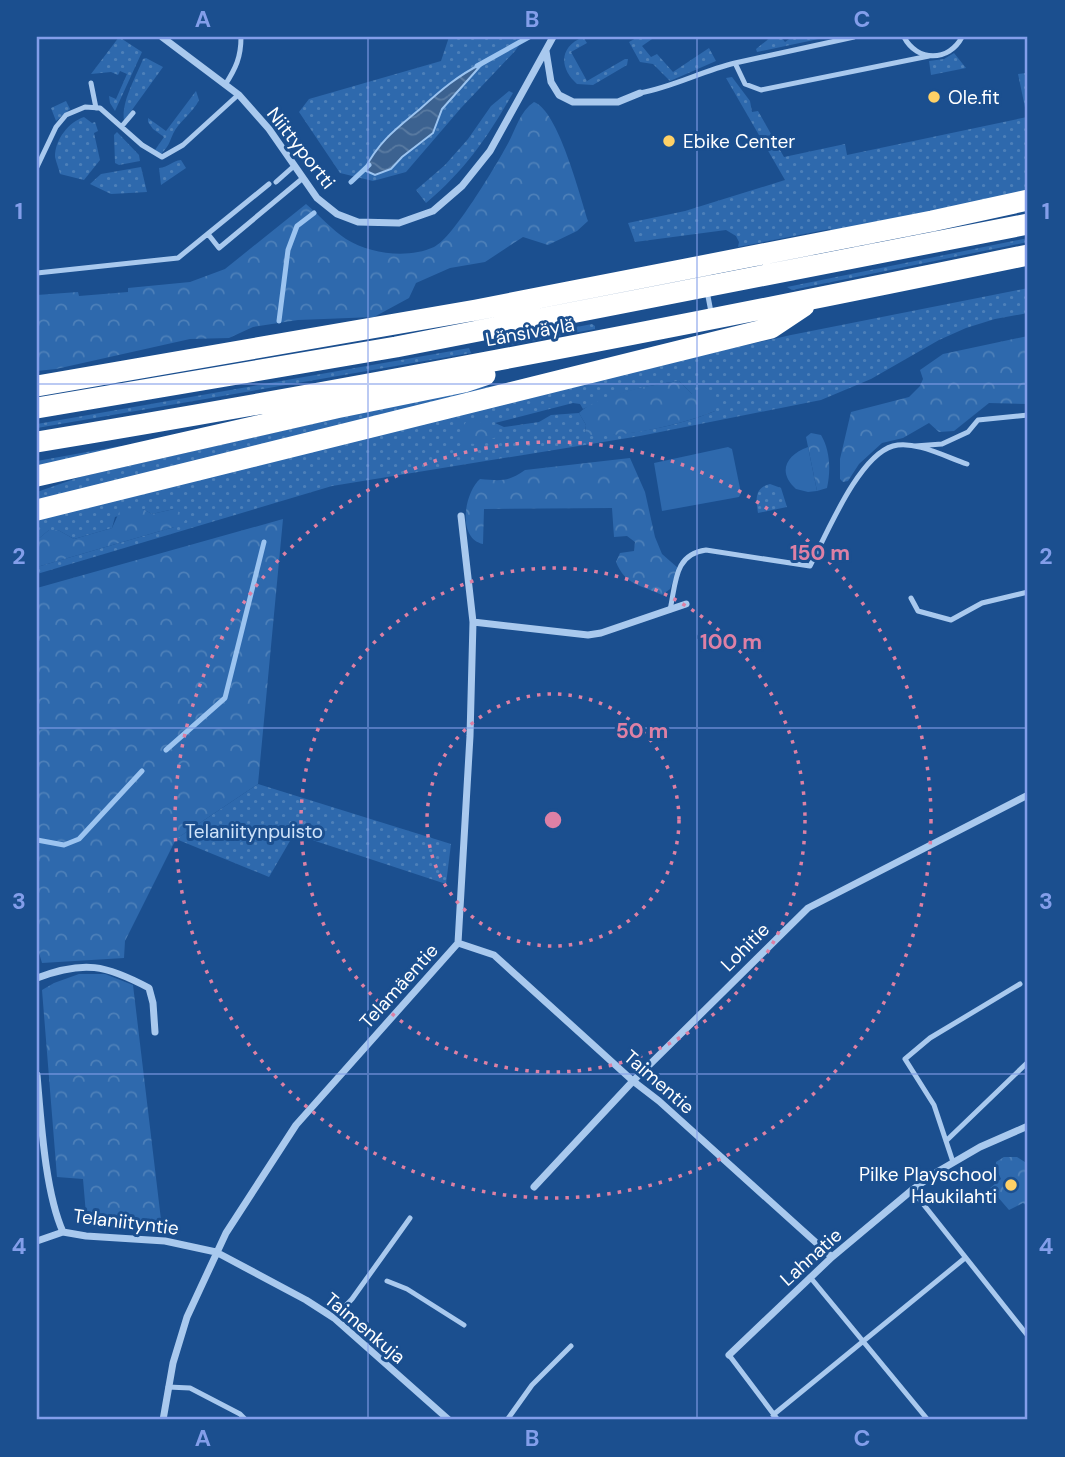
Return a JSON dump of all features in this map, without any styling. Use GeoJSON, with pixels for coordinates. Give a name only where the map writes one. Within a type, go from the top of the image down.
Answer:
{"type":"FeatureCollection","features":[{"type":"Feature","properties":{"kind":"highway"},"geometry":{"type":"LineString","coordinates":[[37,386],[476,310],[1028,200]]}},
{"type":"Feature","properties":{"kind":"highway","name":"Länsiväylä"},"geometry":{"type":"LineString","coordinates":[[37,408],[396,347],[1028,224]]}},
{"type":"Feature","properties":{"kind":"highway","name":"Länsiväylä"},"geometry":{"type":"LineString","coordinates":[[37,442],[572,348],[1028,255]]}},
{"type":"Feature","properties":{"kind":"highway"},"geometry":{"type":"LineString","coordinates":[[37,510],[771,328],[813,299]]}},
{"type":"Feature","properties":{"kind":"highway"},"geometry":{"type":"LineString","coordinates":[[37,476],[336,408],[464,382],[572,348]]}},
{"type":"Feature","properties":{"kind":"street","name":"Niittyportti"},"geometry":{"type":"LineString","coordinates":[[162,37],[238,94],[269,129],[317,198],[337,214],[358,222],[399,223],[433,211],[462,186],[490,151],[553,37]]}},
{"type":"Feature","properties":{"kind":"street"},"geometry":{"type":"LineString","coordinates":[[546,51],[551,82],[559,95],[573,102],[618,102],[640,93]]}},
{"type":"Feature","properties":{"kind":"street","name":"Telamäentie"},"geometry":{"type":"LineString","coordinates":[[163,1420],[168,1387],[187,1317],[216,1252],[296,1125],[458,943],[470,736],[473,622],[461,516]]}},
{"type":"Feature","properties":{"kind":"street"},"geometry":{"type":"LineString","coordinates":[[473,622],[588,635],[601,634],[686,604]]}},
{"type":"Feature","properties":{"kind":"street","name":"Lohitie"},"geometry":{"type":"LineString","coordinates":[[534,1187],[633,1081],[808,908],[1028,795]]}},
{"type":"Feature","properties":{"kind":"street","name":"Taimentie"},"geometry":{"type":"LineString","coordinates":[[458,943],[494,955],[832,1256]]}},
{"type":"Feature","properties":{"kind":"street"},"geometry":{"type":"LineString","coordinates":[[37,978],[82,967],[106,967],[131,978],[149,988],[155,1032]]}},
{"type":"Feature","properties":{"kind":"street","name":"Telaniityntie"},"geometry":{"type":"LineString","coordinates":[[37,1075],[51,1193],[63,1232],[165,1241],[216,1252]]}},
{"type":"Feature","properties":{"kind":"street","name":"Lahnatie"},"geometry":{"type":"LineString","coordinates":[[729,1355],[832,1256],[912,1190],[980,1147],[1028,1126]]}},
{"type":"Feature","properties":{"kind":"street"},"geometry":{"type":"LineString","coordinates":[[37,1241],[63,1232]]}},
{"type":"Feature","properties":{"kind":"street","name":"Taimenkuja"},"geometry":{"type":"LineString","coordinates":[[216,1252],[334,1318],[449,1420]]}},
{"type":"Feature","properties":{"kind":"lane"},"geometry":{"type":"LineString","coordinates":[[225,85],[236,69],[241,54],[241,37]]}},
{"type":"Feature","properties":{"kind":"lane"},"geometry":{"type":"LineString","coordinates":[[640,93],[662,89],[719,67],[854,37]]}},
{"type":"Feature","properties":{"kind":"lane"},"geometry":{"type":"LineString","coordinates":[[904,37],[911,48],[929,56]]}},
{"type":"Feature","properties":{"kind":"lane"},"geometry":{"type":"LineString","coordinates":[[735,63],[745,84],[761,90],[950,51],[962,37]]}},
{"type":"Feature","properties":{"kind":"lane"},"geometry":{"type":"LineString","coordinates":[[92,83],[96,108]]}},
{"type":"Feature","properties":{"kind":"lane"},"geometry":{"type":"LineString","coordinates":[[37,167],[56,127],[66,115],[85,107],[100,108],[142,145],[162,157],[183,145],[238,94]]}},
{"type":"Feature","properties":{"kind":"lane"},"geometry":{"type":"LineString","coordinates":[[122,126],[133,113]]}},
{"type":"Feature","properties":{"kind":"lane"},"geometry":{"type":"LineString","coordinates":[[37,273],[178,258],[294,166]]}},
{"type":"Feature","properties":{"kind":"lane"},"geometry":{"type":"LineString","coordinates":[[208,234],[219,248],[303,178]]}},
{"type":"Feature","properties":{"kind":"lane"},"geometry":{"type":"LineString","coordinates":[[706,288],[712,320]]}},
{"type":"Feature","properties":{"kind":"lane"},"geometry":{"type":"LineString","coordinates":[[670,610],[680,566],[686,556],[695,551],[706,550],[810,566],[856,479],[884,451],[894,446],[942,444],[968,432],[978,420],[1028,415]]}},
{"type":"Feature","properties":{"kind":"lane"},"geometry":{"type":"LineString","coordinates":[[912,446],[967,464]]}},
{"type":"Feature","properties":{"kind":"lane"},"geometry":{"type":"LineString","coordinates":[[911,598],[918,611],[951,620],[982,603],[1028,592]]}},
{"type":"Feature","properties":{"kind":"lane"},"geometry":{"type":"LineString","coordinates":[[953,1162],[934,1105],[905,1059],[930,1038],[1020,984]]}},
{"type":"Feature","properties":{"kind":"lane"},"geometry":{"type":"LineString","coordinates":[[946,1142],[1028,1062]]}},
{"type":"Feature","properties":{"kind":"lane"},"geometry":{"type":"LineString","coordinates":[[912,1190],[1028,1336]]}},
{"type":"Feature","properties":{"kind":"lane"},"geometry":{"type":"LineString","coordinates":[[334,1318],[352,1299],[410,1217]]}},
{"type":"Feature","properties":{"kind":"lane"},"geometry":{"type":"LineString","coordinates":[[773,1415],[965,1258]]}},
{"type":"Feature","properties":{"kind":"lane"},"geometry":{"type":"LineString","coordinates":[[810,1277],[928,1420]]}},
{"type":"Feature","properties":{"kind":"lane"},"geometry":{"type":"LineString","coordinates":[[387,1281],[407,1289],[464,1325]]}},
{"type":"Feature","properties":{"kind":"lane"},"geometry":{"type":"LineString","coordinates":[[507,1420],[532,1385],[571,1346]]}},
{"type":"Feature","properties":{"kind":"lane"},"geometry":{"type":"LineString","coordinates":[[729,1355],[778,1420]]}},
{"type":"Feature","properties":{"kind":"lane"},"geometry":{"type":"LineString","coordinates":[[168,1387],[190,1388],[240,1414],[246,1420]]}},
{"type":"Feature","properties":{"kind":"green space"},"geometry":{"type":"Polygon","coordinates":[[[119,37],[142,52],[115,111],[109,96],[116,99],[127,74],[120,71],[118,75],[111,72],[91,74],[119,37]]]}},
{"type":"Feature","properties":{"kind":"green space"},"geometry":{"type":"Polygon","coordinates":[[[449,37],[525,37],[406,172],[373,181],[340,173],[299,112],[309,99],[441,61],[449,37]]]}},
{"type":"Feature","properties":{"kind":"green space"},"geometry":{"type":"Polygon","coordinates":[[[583,37],[587,43],[571,52],[587,81],[625,59],[628,59],[627,65],[593,85],[577,84],[567,71],[564,58],[569,46],[583,37]]]}},
{"type":"Feature","properties":{"kind":"green space"},"geometry":{"type":"Polygon","coordinates":[[[638,37],[655,37],[642,46],[651,57],[657,54],[673,72],[709,48],[716,61],[670,81],[653,64],[640,62],[629,42],[638,37]]]}},
{"type":"Feature","properties":{"kind":"green space"},"geometry":{"type":"Polygon","coordinates":[[[771,37],[781,37],[785,42],[792,37],[828,37],[757,52],[756,49],[771,37]]]}},
{"type":"Feature","properties":{"kind":"green space"},"geometry":{"type":"Polygon","coordinates":[[[954,53],[966,68],[931,75],[929,61],[944,59],[954,53]]]}},
{"type":"Feature","properties":{"kind":"green space"},"geometry":{"type":"Polygon","coordinates":[[[143,59],[163,67],[124,121],[127,98],[143,59]]]}},
{"type":"Feature","properties":{"kind":"green space"},"geometry":{"type":"Polygon","coordinates":[[[1028,67],[1028,191],[832,233],[830,229],[738,247],[736,236],[726,230],[635,242],[628,223],[685,211],[785,180],[726,78],[732,77],[750,101],[752,112],[758,111],[784,157],[845,144],[847,155],[1027,117],[1018,74],[1026,73],[1028,67]]]}},
{"type":"Feature","properties":{"kind":"green space"},"geometry":{"type":"Polygon","coordinates":[[[196,91],[199,100],[175,130],[161,154],[155,150],[164,137],[153,129],[148,118],[166,131],[196,91]]]}},
{"type":"Feature","properties":{"kind":"green space"},"geometry":{"type":"Polygon","coordinates":[[[509,91],[513,93],[475,152],[453,178],[426,203],[416,190],[445,165],[468,139],[491,106],[509,91]]]}},
{"type":"Feature","properties":{"kind":"green space"},"geometry":{"type":"Polygon","coordinates":[[[66,101],[70,109],[56,121],[51,108],[66,101]]]}},
{"type":"Feature","properties":{"kind":"green space"},"geometry":{"type":"Polygon","coordinates":[[[534,102],[543,108],[551,120],[574,174],[588,221],[577,231],[548,245],[523,237],[485,262],[450,268],[416,283],[409,298],[374,317],[298,320],[253,327],[229,338],[190,339],[37,371],[37,295],[78,292],[79,296],[128,292],[128,288],[190,282],[225,269],[306,204],[341,235],[366,248],[401,254],[434,247],[452,230],[473,201],[501,157],[521,117],[534,102]]]}},
{"type":"Feature","properties":{"kind":"green space"},"geometry":{"type":"Polygon","coordinates":[[[84,117],[92,123],[95,122],[98,131],[94,133],[100,160],[84,180],[60,174],[55,157],[57,144],[64,132],[84,117]]]}},
{"type":"Feature","properties":{"kind":"green space"},"geometry":{"type":"Polygon","coordinates":[[[117,132],[139,155],[140,161],[119,165],[115,163],[114,135],[117,132]]]}},
{"type":"Feature","properties":{"kind":"green space"},"geometry":{"type":"Polygon","coordinates":[[[181,160],[186,168],[161,185],[159,168],[181,160]]]}},
{"type":"Feature","properties":{"kind":"green space"},"geometry":{"type":"Polygon","coordinates":[[[141,167],[147,192],[111,194],[90,184],[101,174],[141,167]]]}},
{"type":"Feature","properties":{"kind":"green space"},"geometry":{"type":"Polygon","coordinates":[[[1028,238],[1028,242],[792,290],[787,287],[1028,238]]]}},
{"type":"Feature","properties":{"kind":"green space"},"geometry":{"type":"Polygon","coordinates":[[[1028,288],[1028,313],[966,328],[939,340],[871,379],[821,400],[640,436],[332,486],[37,574],[37,567],[174,527],[174,509],[152,514],[143,509],[115,517],[112,528],[74,539],[58,530],[49,530],[37,540],[37,520],[669,362],[1028,288]],[[679,381],[618,395],[583,409],[580,404],[573,403],[495,423],[504,427],[539,422],[551,415],[579,413],[586,425],[585,433],[632,433],[669,426],[715,411],[710,394],[692,394],[679,381]]]}},
{"type":"Feature","properties":{"kind":"green space"},"geometry":{"type":"Polygon","coordinates":[[[592,324],[595,329],[510,345],[504,341],[592,324]]]}},
{"type":"Feature","properties":{"kind":"green space"},"geometry":{"type":"Polygon","coordinates":[[[1028,336],[1028,404],[989,403],[954,431],[939,432],[929,423],[903,438],[882,443],[859,464],[848,481],[843,482],[840,479],[840,459],[851,412],[909,397],[923,379],[920,370],[943,354],[1028,336]]]}},
{"type":"Feature","properties":{"kind":"green space"},"geometry":{"type":"Polygon","coordinates":[[[469,348],[471,353],[37,428],[37,424],[469,348]]]}},
{"type":"Feature","properties":{"kind":"green space"},"geometry":{"type":"Polygon","coordinates":[[[679,381],[692,394],[710,393],[716,401],[715,411],[651,430],[615,435],[585,434],[586,425],[579,413],[588,406],[626,391],[679,381]]]}},
{"type":"Feature","properties":{"kind":"green space"},"geometry":{"type":"Polygon","coordinates":[[[517,382],[37,503],[37,492],[80,477],[457,391],[517,382]]]}},
{"type":"Feature","properties":{"kind":"green space"},"geometry":{"type":"Polygon","coordinates":[[[478,421],[492,427],[497,437],[476,444],[465,443],[459,433],[466,422],[478,421]]]}},
{"type":"Feature","properties":{"kind":"green space"},"geometry":{"type":"Polygon","coordinates":[[[811,433],[821,435],[829,460],[827,488],[817,491],[806,437],[811,433]]]}},
{"type":"Feature","properties":{"kind":"green space"},"geometry":{"type":"Polygon","coordinates":[[[129,446],[37,469],[37,461],[129,446]]]}},
{"type":"Feature","properties":{"kind":"green space"},"geometry":{"type":"Polygon","coordinates":[[[728,447],[732,449],[741,493],[739,497],[662,511],[654,463],[728,447]]]}},
{"type":"Feature","properties":{"kind":"green space"},"geometry":{"type":"Polygon","coordinates":[[[808,447],[817,491],[808,492],[796,489],[790,483],[786,470],[790,459],[808,447]]]}},
{"type":"Feature","properties":{"kind":"green space"},"geometry":{"type":"Polygon","coordinates":[[[630,458],[645,492],[655,537],[662,554],[678,568],[670,589],[662,595],[634,583],[620,570],[616,562],[620,553],[634,551],[635,542],[627,536],[614,537],[612,508],[484,509],[483,544],[469,534],[466,525],[467,504],[480,479],[504,480],[525,470],[630,458]]]}},
{"type":"Feature","properties":{"kind":"green space"},"geometry":{"type":"Polygon","coordinates":[[[770,484],[781,488],[787,507],[758,513],[759,492],[770,484]]]}},
{"type":"Feature","properties":{"kind":"green space"},"geometry":{"type":"Polygon","coordinates":[[[121,508],[143,509],[152,514],[174,509],[186,516],[185,521],[174,527],[37,567],[37,540],[49,530],[58,530],[74,539],[112,528],[121,508]]]}},
{"type":"Feature","properties":{"kind":"green space"},"geometry":{"type":"Polygon","coordinates":[[[283,519],[258,784],[176,839],[125,941],[124,958],[42,963],[37,946],[37,588],[283,519]]]}},
{"type":"Feature","properties":{"kind":"green space","name":"Telaniitynpuisto"},"geometry":{"type":"Polygon","coordinates":[[[258,784],[451,844],[446,884],[294,834],[269,877],[176,839],[258,784]]]}},
{"type":"Feature","properties":{"kind":"green space"},"geometry":{"type":"Polygon","coordinates":[[[79,974],[105,974],[133,985],[162,1228],[87,1226],[83,1179],[57,1177],[42,990],[79,974]]]}},
{"type":"Feature","properties":{"kind":"green space"},"geometry":{"type":"Polygon","coordinates":[[[1004,1157],[1017,1157],[1028,1164],[1028,1207],[1023,1203],[1009,1210],[990,1188],[1001,1179],[996,1162],[1004,1157]]]}},
{"type":"Feature","properties":{"kind":"water"},"geometry":{"type":"Polygon","coordinates":[[[483,63],[442,109],[433,133],[391,169],[375,175],[364,170],[382,143],[396,129],[450,84],[483,63]]]}},
{"type":"Feature","properties":{"kind":"waterway"},"geometry":{"type":"LineString","coordinates":[[477,66],[529,37]]}},
{"type":"Feature","properties":{"kind":"waterway"},"geometry":{"type":"LineString","coordinates":[[351,182],[369,165]]}},
{"type":"Feature","properties":{"kind":"waterway"},"geometry":{"type":"LineString","coordinates":[[279,321],[288,250],[297,226],[314,213]]}},
{"type":"Feature","properties":{"kind":"waterway"},"geometry":{"type":"LineString","coordinates":[[166,750],[225,698],[264,542]]}},
{"type":"Feature","properties":{"kind":"waterway"},"geometry":{"type":"LineString","coordinates":[[37,840],[64,845],[79,839],[142,771]]}},
{"type":"Feature","properties":{"kind":"place","name":"Ole.fit"},"geometry":{"type":"Point","coordinates":[934,97]}},
{"type":"Feature","properties":{"kind":"place","name":"Ebike Center"},"geometry":{"type":"Point","coordinates":[669,141]}},
{"type":"Feature","properties":{"kind":"place","name":"Pilke Playschool Haukilahti"},"geometry":{"type":"Point","coordinates":[1011,1185]}}]}
